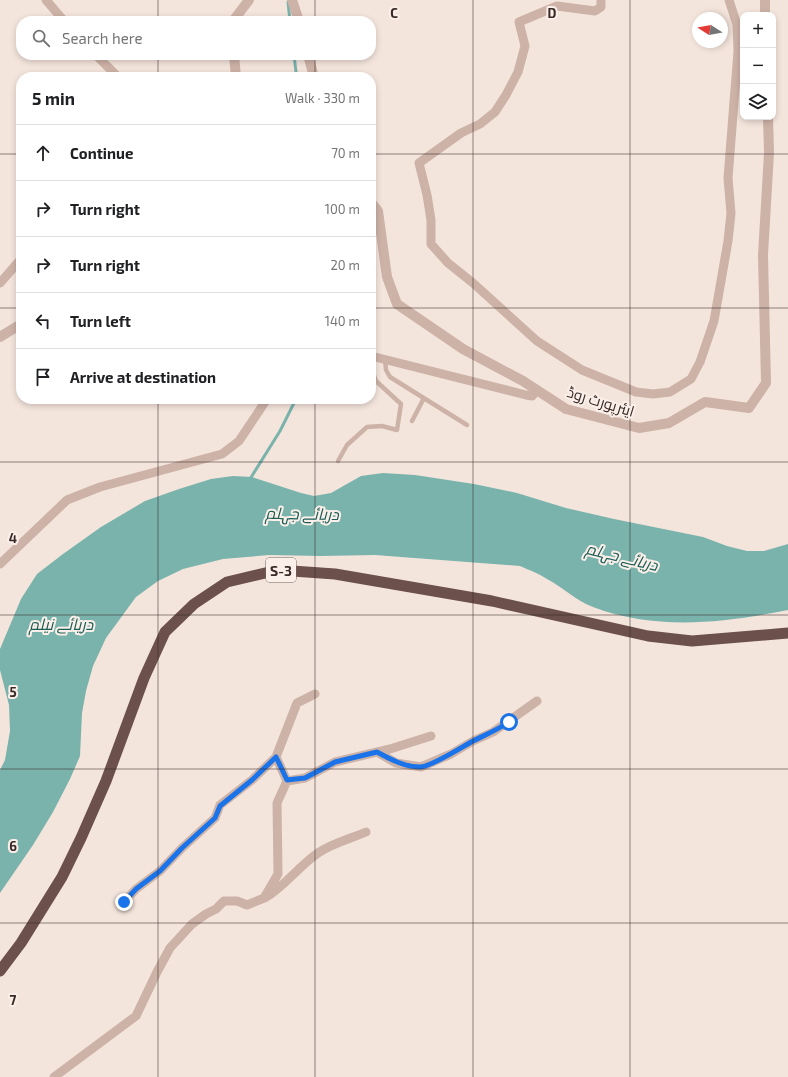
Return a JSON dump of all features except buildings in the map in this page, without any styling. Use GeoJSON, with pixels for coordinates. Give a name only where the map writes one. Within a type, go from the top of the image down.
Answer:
{"type":"FeatureCollection","features":[{"type":"Feature","properties":{"kind":"highway","name":"S-3"},"geometry":{"type":"LineString","coordinates":[[0,971],[22,944],[62,877],[81,838],[106,781],[144,678],[165,632],[194,604],[227,582],[278,570],[335,574],[492,601],[648,636],[692,640],[788,633]]}},
{"type":"Feature","properties":{"kind":"street"},"geometry":{"type":"LineString","coordinates":[[46,0],[60,16]]}},
{"type":"Feature","properties":{"kind":"street"},"geometry":{"type":"LineString","coordinates":[[238,16],[249,0]]}},
{"type":"Feature","properties":{"kind":"street"},"geometry":{"type":"LineString","coordinates":[[292,0],[297,16]]}},
{"type":"Feature","properties":{"kind":"street"},"geometry":{"type":"LineString","coordinates":[[601,0],[601,7],[595,11],[557,6],[519,22],[525,46],[520,66],[506,95],[495,112],[480,124],[461,133],[419,163],[427,195],[431,220],[431,244],[448,263],[537,341],[582,370],[636,392],[653,394],[670,392],[691,379],[700,362],[714,321],[720,291],[731,213],[728,178],[738,52],[737,25],[729,0]]}},
{"type":"Feature","properties":{"kind":"street"},"geometry":{"type":"LineString","coordinates":[[765,0],[765,12]]}},
{"type":"Feature","properties":{"kind":"street"},"geometry":{"type":"LineString","coordinates":[[101,60],[113,72]]}},
{"type":"Feature","properties":{"kind":"street"},"geometry":{"type":"LineString","coordinates":[[234,60],[236,72]]}},
{"type":"Feature","properties":{"kind":"street"},"geometry":{"type":"LineString","coordinates":[[309,60],[313,72]]}},
{"type":"Feature","properties":{"kind":"street","name":"ایئرپورٹ روڈ"},"geometry":{"type":"LineString","coordinates":[[376,208],[378,211],[387,278],[397,304],[463,349],[524,381],[566,409],[639,428],[668,423],[705,402],[749,408],[766,383],[762,256],[769,153],[768,120]]}},
{"type":"Feature","properties":{"kind":"street"},"geometry":{"type":"LineString","coordinates":[[0,283],[16,265]]}},
{"type":"Feature","properties":{"kind":"street"},"geometry":{"type":"LineString","coordinates":[[0,337],[16,327]]}},
{"type":"Feature","properties":{"kind":"street"},"geometry":{"type":"LineString","coordinates":[[376,357],[526,395],[532,396],[537,390]]}},
{"type":"Feature","properties":{"kind":"street"},"geometry":{"type":"LineString","coordinates":[[0,564],[67,500],[100,487],[222,454],[239,441],[264,404]]}},
{"type":"Feature","properties":{"kind":"street"},"geometry":{"type":"LineString","coordinates":[[124,902],[136,889],[160,871],[182,848],[215,818],[220,806],[252,780],[276,757],[297,703],[315,694]]}},
{"type":"Feature","properties":{"kind":"street"},"geometry":{"type":"LineString","coordinates":[[377,752],[396,762],[422,767],[493,732],[537,700]]}},
{"type":"Feature","properties":{"kind":"street"},"geometry":{"type":"LineString","coordinates":[[287,780],[305,778],[335,762],[377,752],[431,736]]}},
{"type":"Feature","properties":{"kind":"street"},"geometry":{"type":"LineString","coordinates":[[264,898],[278,874],[277,803],[287,780],[276,757]]}},
{"type":"Feature","properties":{"kind":"street"},"geometry":{"type":"LineString","coordinates":[[54,1077],[136,1016],[170,948],[192,924],[216,909],[224,901],[237,901],[247,905],[264,898],[276,891],[317,854],[339,842],[366,832]]}},
{"type":"Feature","properties":{"kind":"lane"},"geometry":{"type":"LineString","coordinates":[[385,360],[386,370],[390,377],[467,425]]}},
{"type":"Feature","properties":{"kind":"lane"},"geometry":{"type":"LineString","coordinates":[[338,461],[347,445],[367,428],[382,426],[397,430],[401,404],[376,381]]}},
{"type":"Feature","properties":{"kind":"lane"},"geometry":{"type":"LineString","coordinates":[[412,421],[424,398]]}},
{"type":"Feature","properties":{"kind":"water","name":"دریائے نیلم"},"geometry":{"type":"Polygon","coordinates":[[[383,473],[415,475],[474,484],[517,493],[566,508],[703,537],[727,546],[747,551],[764,551],[788,544],[788,610],[764,615],[715,621],[666,622],[641,619],[617,615],[593,607],[544,577],[520,566],[375,555],[269,555],[223,559],[183,569],[158,581],[136,597],[106,638],[93,666],[86,691],[82,713],[80,756],[53,812],[33,845],[0,893],[0,770],[5,760],[10,731],[9,705],[0,670],[0,649],[21,599],[37,574],[101,527],[145,501],[211,479],[233,476],[252,477],[314,496],[331,493],[361,476],[383,473]]]}},
{"type":"Feature","properties":{"kind":"waterway"},"geometry":{"type":"LineString","coordinates":[[288,2],[289,16]]}},
{"type":"Feature","properties":{"kind":"waterway"},"geometry":{"type":"LineString","coordinates":[[295,60],[296,72]]}},
{"type":"Feature","properties":{"kind":"waterway"},"geometry":{"type":"LineString","coordinates":[[250,479],[280,431],[294,404]]}},
{"type":"Feature","properties":{"kind":"route"},"geometry":{"type":"LineString","coordinates":[[124,902],[136,889],[160,871],[182,848],[215,818],[220,806],[252,780],[276,757],[287,780],[305,778],[335,762],[377,752],[396,762],[422,767],[451,754],[509,722]]}},
{"type":"Feature","properties":{"kind":"water label","name":"دریائے جہلم"},"geometry":{"type":"Point","coordinates":[302,513]}},
{"type":"Feature","properties":{"kind":"water label","name":"دریائے جہلم"},"geometry":{"type":"Point","coordinates":[622,556]}}]}
